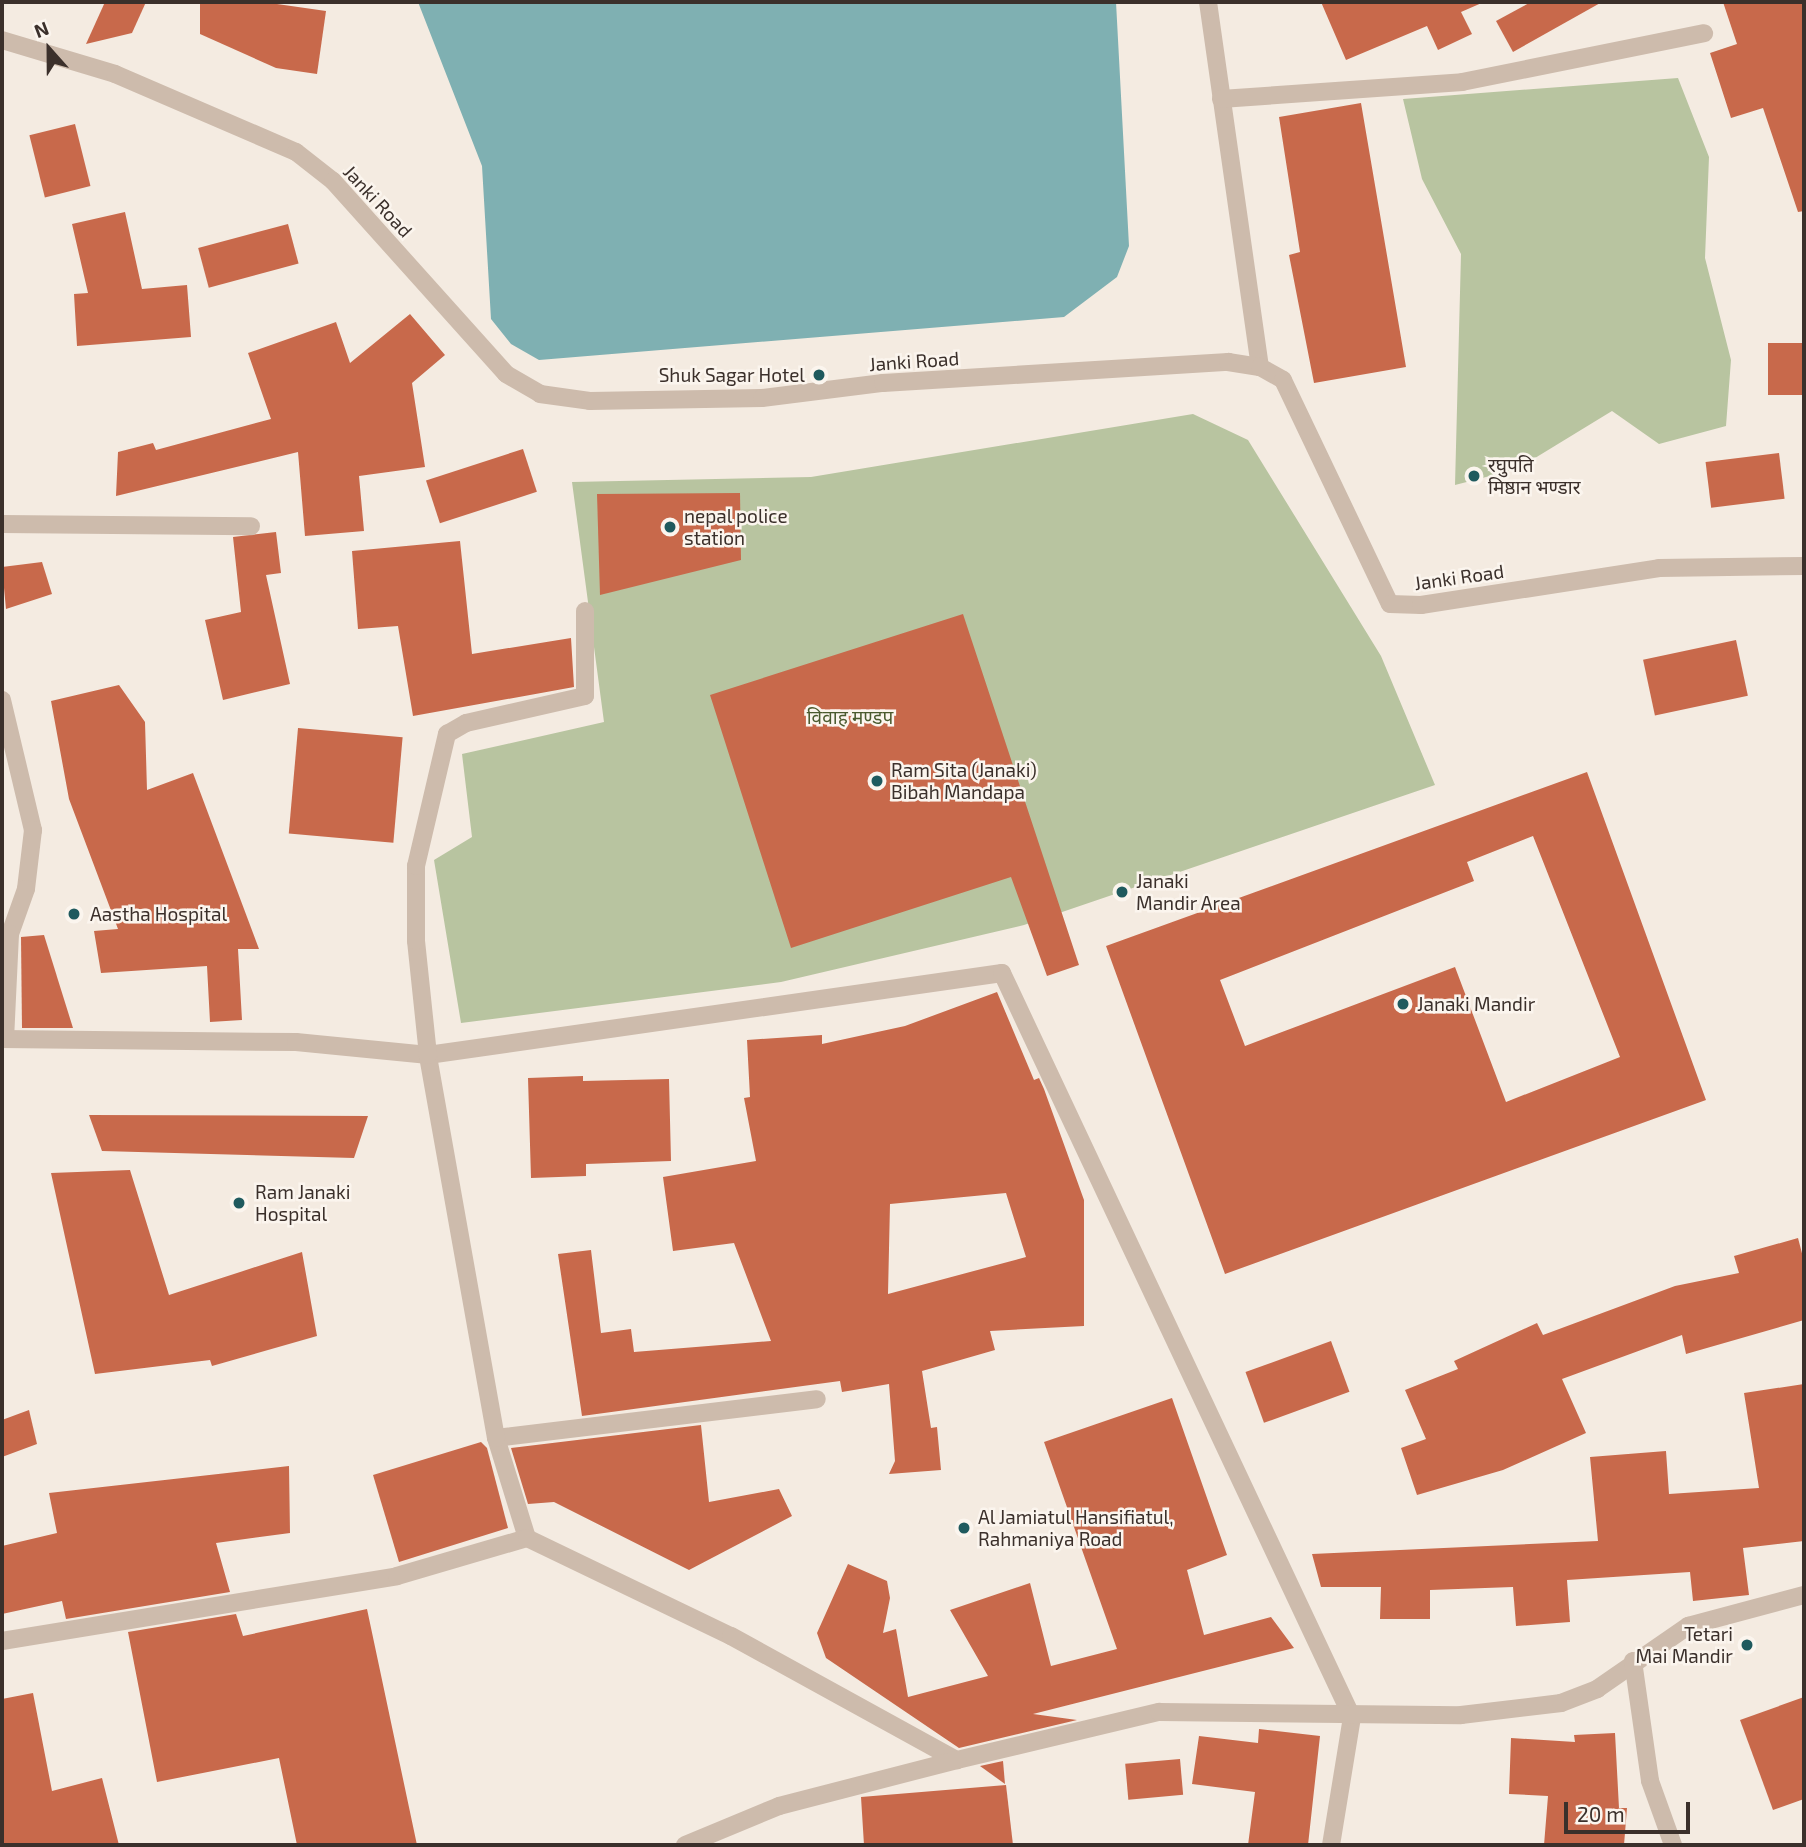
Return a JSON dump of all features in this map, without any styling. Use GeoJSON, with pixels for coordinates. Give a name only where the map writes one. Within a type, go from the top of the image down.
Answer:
{"type":"FeatureCollection","features":[{"type":"Feature","properties":{"kind":"street"},"geometry":{"type":"LineString","coordinates":[[1208,2],[1260,367]]}},
{"type":"Feature","properties":{"kind":"street"},"geometry":{"type":"LineString","coordinates":[[1221,99],[1462,82],[1704,33]]}},
{"type":"Feature","properties":{"kind":"street","name":"Janki Road"},"geometry":{"type":"LineString","coordinates":[[2,40],[115,74],[296,152],[333,181],[506,374],[540,394],[590,401],[762,398],[924,380],[1228,362],[1260,367],[1283,380],[1390,604],[1421,606],[1659,568],[1804,566]]}},
{"type":"Feature","properties":{"kind":"street"},"geometry":{"type":"LineString","coordinates":[[2,524],[251,526]]}},
{"type":"Feature","properties":{"kind":"street"},"geometry":{"type":"LineString","coordinates":[[527,1538],[496,1438],[428,1055],[416,941],[416,866],[447,734],[466,723],[580,701],[588,690],[585,611]]}},
{"type":"Feature","properties":{"kind":"street"},"geometry":{"type":"LineString","coordinates":[[2,699],[33,830],[26,889],[10,934],[3,1039],[296,1042],[428,1055],[1002,973],[1352,1717],[1331,1845]]}},
{"type":"Feature","properties":{"kind":"street"},"geometry":{"type":"LineString","coordinates":[[496,1438],[817,1399]]}},
{"type":"Feature","properties":{"kind":"street"},"geometry":{"type":"LineString","coordinates":[[2,1641],[397,1576],[527,1538],[731,1636],[957,1760]]}},
{"type":"Feature","properties":{"kind":"street"},"geometry":{"type":"LineString","coordinates":[[685,1845],[779,1806],[1160,1712],[1352,1717],[1461,1715],[1561,1703],[1597,1689],[1633,1661],[1688,1626],[1804,1595]]}},
{"type":"Feature","properties":{"kind":"street"},"geometry":{"type":"LineString","coordinates":[[1633,1661],[1650,1781],[1673,1845]]}},
{"type":"Feature","properties":{"kind":"green space"},"geometry":{"type":"Polygon","coordinates":[[[1678,78],[1709,157],[1705,258],[1731,360],[1726,426],[1659,444],[1612,411],[1517,469],[1455,485],[1461,254],[1422,179],[1403,99],[1678,78]]]}},
{"type":"Feature","properties":{"kind":"green space","name":"विवाह मण्डप"},"geometry":{"type":"Polygon","coordinates":[[[1193,414],[1248,440],[1381,656],[1435,785],[1024,925],[781,982],[461,1023],[434,860],[472,837],[462,754],[604,722],[572,482],[811,477],[1193,414]]]}},
{"type":"Feature","properties":{"kind":"water"},"geometry":{"type":"Polygon","coordinates":[[[418,2],[1116,2],[1129,246],[1117,277],[1064,317],[539,360],[511,344],[491,319],[482,166],[418,2]]]}},
{"type":"Feature","properties":{"kind":"building"},"geometry":{"type":"Polygon","coordinates":[[[105,2],[146,2],[132,33],[86,44],[105,2]]]}},
{"type":"Feature","properties":{"kind":"building"},"geometry":{"type":"Polygon","coordinates":[[[200,2],[263,2],[326,11],[317,74],[276,68],[200,34],[200,2]]]}},
{"type":"Feature","properties":{"kind":"building"},"geometry":{"type":"Polygon","coordinates":[[[1321,2],[1484,2],[1461,12],[1472,34],[1438,50],[1427,26],[1346,60],[1321,2]]]}},
{"type":"Feature","properties":{"kind":"building"},"geometry":{"type":"Polygon","coordinates":[[[1531,2],[1602,2],[1513,52],[1496,21],[1531,2]]]}},
{"type":"Feature","properties":{"kind":"building"},"geometry":{"type":"Polygon","coordinates":[[[1723,2],[1804,2],[1804,211],[1798,212],[1763,108],[1731,118],[1710,53],[1737,44],[1723,2]]]}},
{"type":"Feature","properties":{"kind":"building"},"geometry":{"type":"Polygon","coordinates":[[[1361,103],[1406,367],[1314,383],[1289,255],[1300,252],[1279,117],[1361,103]]]}},
{"type":"Feature","properties":{"kind":"building"},"geometry":{"type":"Polygon","coordinates":[[[75,124],[90,186],[45,197],[29,135],[75,124]]]}},
{"type":"Feature","properties":{"kind":"building"},"geometry":{"type":"Polygon","coordinates":[[[125,212],[142,289],[187,285],[191,337],[77,346],[74,294],[88,293],[72,224],[125,212]]]}},
{"type":"Feature","properties":{"kind":"building"},"geometry":{"type":"Polygon","coordinates":[[[288,224],[299,264],[209,288],[198,248],[288,224]]]}},
{"type":"Feature","properties":{"kind":"building"},"geometry":{"type":"Polygon","coordinates":[[[410,314],[445,355],[412,383],[425,467],[359,476],[364,531],[305,536],[298,452],[116,496],[118,452],[153,443],[156,450],[271,419],[248,353],[336,322],[350,363],[410,314]]]}},
{"type":"Feature","properties":{"kind":"building"},"geometry":{"type":"Polygon","coordinates":[[[1768,343],[1804,343],[1804,395],[1768,395],[1768,343]]]}},
{"type":"Feature","properties":{"kind":"building"},"geometry":{"type":"Polygon","coordinates":[[[523,449],[537,492],[440,523],[426,481],[523,449]]]}},
{"type":"Feature","properties":{"kind":"building"},"geometry":{"type":"Polygon","coordinates":[[[1779,453],[1785,499],[1711,508],[1706,462],[1779,453]]]}},
{"type":"Feature","properties":{"kind":"building","name":"nepal police station"},"geometry":{"type":"Polygon","coordinates":[[[740,493],[741,560],[600,595],[597,494],[740,493]]]}},
{"type":"Feature","properties":{"kind":"building"},"geometry":{"type":"Polygon","coordinates":[[[276,532],[281,573],[266,575],[290,684],[223,700],[205,620],[241,612],[233,537],[276,532]]]}},
{"type":"Feature","properties":{"kind":"building"},"geometry":{"type":"Polygon","coordinates":[[[460,541],[472,654],[571,638],[574,687],[413,716],[398,626],[358,629],[352,551],[460,541]]]}},
{"type":"Feature","properties":{"kind":"building"},"geometry":{"type":"Polygon","coordinates":[[[42,562],[52,594],[6,609],[2,567],[42,562]]]}},
{"type":"Feature","properties":{"kind":"building","name":"Ram Sita (Janaki) Bibah Mandapa"},"geometry":{"type":"Polygon","coordinates":[[[963,614],[1079,965],[1047,976],[1011,877],[791,948],[710,695],[963,614]]]}},
{"type":"Feature","properties":{"kind":"building"},"geometry":{"type":"Polygon","coordinates":[[[1736,640],[1748,696],[1655,716],[1643,660],[1736,640]]]}},
{"type":"Feature","properties":{"kind":"building"},"geometry":{"type":"Polygon","coordinates":[[[119,685],[145,722],[147,790],[193,773],[259,949],[238,949],[242,1020],[210,1022],[207,966],[101,973],[94,931],[118,929],[69,799],[51,701],[119,685]]]}},
{"type":"Feature","properties":{"kind":"building"},"geometry":{"type":"Polygon","coordinates":[[[298,728],[403,737],[393,843],[289,834],[298,728]]]}},
{"type":"Feature","properties":{"kind":"building"},"geometry":{"type":"Polygon","coordinates":[[[1587,772],[1706,1100],[1225,1274],[1106,946],[1587,772]],[[1533,836],[1467,862],[1474,881],[1220,980],[1245,1046],[1455,967],[1506,1102],[1620,1057],[1533,836]]]}},
{"type":"Feature","properties":{"kind":"building"},"geometry":{"type":"Polygon","coordinates":[[[44,935],[73,1028],[22,1028],[21,937],[44,935]]]}},
{"type":"Feature","properties":{"kind":"building"},"geometry":{"type":"Polygon","coordinates":[[[997,992],[1034,1080],[1039,1078],[1044,1089],[1084,1200],[1084,1326],[990,1331],[995,1350],[922,1371],[931,1428],[937,1427],[941,1470],[889,1474],[895,1461],[889,1384],[842,1392],[840,1381],[582,1416],[558,1254],[591,1250],[601,1333],[631,1329],[634,1352],[771,1341],[734,1243],[673,1251],[663,1177],[756,1161],[744,1098],[750,1097],[747,1040],[822,1035],[822,1044],[905,1026],[997,992]],[[1006,1193],[890,1204],[888,1294],[1026,1257],[1006,1193]]]}},
{"type":"Feature","properties":{"kind":"building"},"geometry":{"type":"Polygon","coordinates":[[[583,1076],[583,1081],[669,1079],[671,1161],[586,1164],[586,1176],[531,1178],[528,1078],[583,1076]]]}},
{"type":"Feature","properties":{"kind":"building"},"geometry":{"type":"Polygon","coordinates":[[[89,1115],[368,1116],[354,1158],[102,1151],[89,1115]]]}},
{"type":"Feature","properties":{"kind":"building"},"geometry":{"type":"Polygon","coordinates":[[[130,1170],[169,1295],[302,1252],[317,1336],[212,1366],[210,1360],[95,1374],[51,1173],[130,1170]]]}},
{"type":"Feature","properties":{"kind":"building"},"geometry":{"type":"Polygon","coordinates":[[[1798,1238],[1804,1261],[1804,1320],[1686,1354],[1682,1335],[1562,1379],[1586,1433],[1503,1470],[1417,1495],[1401,1448],[1426,1439],[1405,1390],[1458,1369],[1454,1361],[1537,1323],[1543,1335],[1675,1286],[1739,1273],[1734,1256],[1798,1238]]]}},
{"type":"Feature","properties":{"kind":"building"},"geometry":{"type":"Polygon","coordinates":[[[1331,1341],[1349,1392],[1264,1423],[1245,1372],[1331,1341]]]}},
{"type":"Feature","properties":{"kind":"building"},"geometry":{"type":"Polygon","coordinates":[[[1804,1384],[1804,1541],[1743,1548],[1749,1595],[1693,1601],[1690,1572],[1567,1580],[1570,1622],[1516,1626],[1513,1587],[1430,1590],[1430,1619],[1380,1619],[1381,1587],[1321,1587],[1312,1554],[1598,1541],[1590,1457],[1666,1451],[1669,1494],[1759,1488],[1744,1393],[1804,1384]]]}},
{"type":"Feature","properties":{"kind":"building"},"geometry":{"type":"Polygon","coordinates":[[[1172,1398],[1227,1555],[1187,1570],[1204,1635],[1271,1617],[1294,1648],[1033,1714],[1077,1720],[959,1748],[826,1658],[817,1633],[848,1564],[887,1581],[890,1598],[883,1633],[896,1629],[908,1697],[988,1676],[950,1610],[1030,1583],[1051,1666],[1117,1649],[1044,1442],[1172,1398]]]}},
{"type":"Feature","properties":{"kind":"building"},"geometry":{"type":"Polygon","coordinates":[[[29,1410],[37,1444],[2,1457],[2,1420],[29,1410]]]}},
{"type":"Feature","properties":{"kind":"building"},"geometry":{"type":"Polygon","coordinates":[[[701,1425],[709,1502],[779,1489],[792,1516],[689,1570],[554,1502],[528,1504],[511,1448],[701,1425]]]}},
{"type":"Feature","properties":{"kind":"building"},"geometry":{"type":"Polygon","coordinates":[[[481,1442],[487,1448],[508,1528],[399,1562],[373,1475],[481,1442]]]}},
{"type":"Feature","properties":{"kind":"building"},"geometry":{"type":"Polygon","coordinates":[[[289,1466],[290,1533],[216,1543],[230,1592],[66,1619],[62,1601],[2,1614],[2,1546],[57,1533],[49,1493],[289,1466]]]}},
{"type":"Feature","properties":{"kind":"building"},"geometry":{"type":"Polygon","coordinates":[[[367,1609],[417,1845],[297,1845],[279,1758],[157,1782],[128,1632],[236,1614],[243,1636],[367,1609]]]}},
{"type":"Feature","properties":{"kind":"building"},"geometry":{"type":"Polygon","coordinates":[[[33,1693],[52,1791],[102,1778],[119,1845],[2,1845],[2,1699],[33,1693]]]}},
{"type":"Feature","properties":{"kind":"building"},"geometry":{"type":"Polygon","coordinates":[[[1804,1697],[1804,1799],[1773,1810],[1740,1720],[1804,1697]]]}},
{"type":"Feature","properties":{"kind":"building"},"geometry":{"type":"Polygon","coordinates":[[[1259,1729],[1320,1736],[1308,1845],[1248,1845],[1255,1792],[1192,1784],[1199,1736],[1258,1743],[1259,1729]]]}},
{"type":"Feature","properties":{"kind":"building"},"geometry":{"type":"Polygon","coordinates":[[[1615,1733],[1619,1808],[1627,1808],[1624,1845],[1544,1845],[1548,1796],[1509,1794],[1511,1738],[1575,1742],[1574,1735],[1615,1733]]]}},
{"type":"Feature","properties":{"kind":"building"},"geometry":{"type":"Polygon","coordinates":[[[1180,1759],[1183,1795],[1128,1800],[1125,1764],[1180,1759]]]}},
{"type":"Feature","properties":{"kind":"building"},"geometry":{"type":"Polygon","coordinates":[[[1003,1761],[1005,1784],[980,1766],[1003,1761]]]}},
{"type":"Feature","properties":{"kind":"building"},"geometry":{"type":"Polygon","coordinates":[[[1006,1785],[1013,1845],[864,1845],[861,1797],[1006,1785]]]}},
{"type":"Feature","properties":{"kind":"place","name":"Shuk Sagar Hotel"},"geometry":{"type":"Point","coordinates":[819,375]}},
{"type":"Feature","properties":{"kind":"place","name":"रघुपति मिष्ठान भण्डार"},"geometry":{"type":"Point","coordinates":[1474,476]}},
{"type":"Feature","properties":{"kind":"place","name":"nepal police station"},"geometry":{"type":"Point","coordinates":[670,527]}},
{"type":"Feature","properties":{"kind":"place","name":"Ram Sita (Janaki) Bibah Mandapa"},"geometry":{"type":"Point","coordinates":[877,781]}},
{"type":"Feature","properties":{"kind":"place","name":"Janaki Mandir Area"},"geometry":{"type":"Point","coordinates":[1122,892]}},
{"type":"Feature","properties":{"kind":"place","name":"Aastha Hospital"},"geometry":{"type":"Point","coordinates":[74,914]}},
{"type":"Feature","properties":{"kind":"place","name":"Janaki Mandir"},"geometry":{"type":"Point","coordinates":[1403,1004]}},
{"type":"Feature","properties":{"kind":"place","name":"Ram Janaki Hospital"},"geometry":{"type":"Point","coordinates":[239,1203]}},
{"type":"Feature","properties":{"kind":"place","name":"Al Jamiatul Hansifiatul, Rahmaniya Road"},"geometry":{"type":"Point","coordinates":[964,1528]}},
{"type":"Feature","properties":{"kind":"place","name":"Tetari Mai Mandir"},"geometry":{"type":"Point","coordinates":[1747,1645]}}]}
